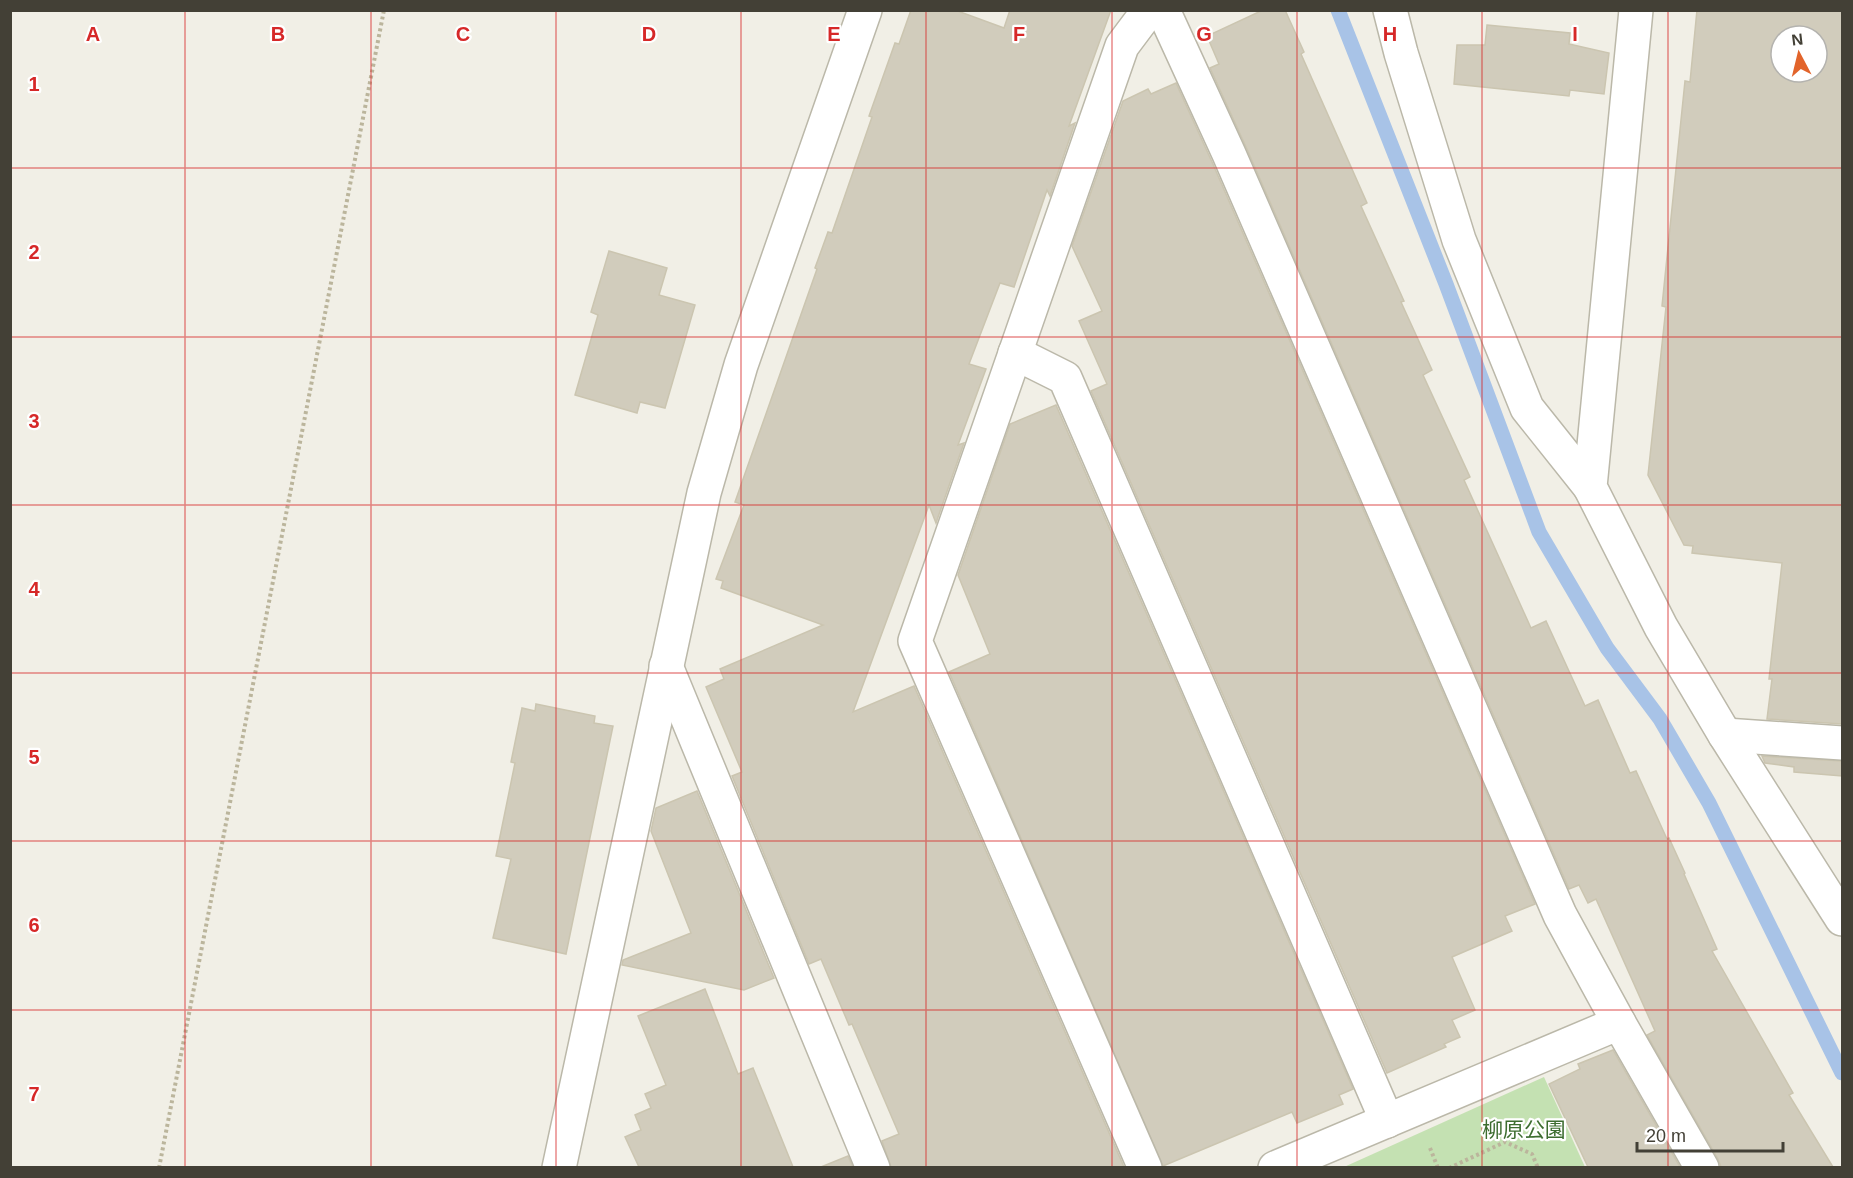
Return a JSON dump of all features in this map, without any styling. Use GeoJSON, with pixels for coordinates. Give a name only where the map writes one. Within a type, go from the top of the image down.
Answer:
{"type":"FeatureCollection","features":[{"type":"Feature","properties":{"kind":"street"},"geometry":{"type":"LineString","coordinates":[[559,1167],[704,493],[741,365],[865,10]]}},
{"type":"Feature","properties":{"kind":"street"},"geometry":{"type":"LineString","coordinates":[[1145,1167],[915,640],[1122,45],[1149,10]]}},
{"type":"Feature","properties":{"kind":"street"},"geometry":{"type":"LineString","coordinates":[[1163,10],[1239,176],[1560,915],[1702,1167]]}},
{"type":"Feature","properties":{"kind":"street"},"geometry":{"type":"LineString","coordinates":[[1390,10],[1401,53],[1459,240],[1527,408],[1590,487],[1661,627],[1725,735],[1842,920]]}},
{"type":"Feature","properties":{"kind":"street"},"geometry":{"type":"LineString","coordinates":[[1590,487],[1636,10]]}},
{"type":"Feature","properties":{"kind":"street"},"geometry":{"type":"LineString","coordinates":[[1015,353],[1065,378],[1387,1120]]}},
{"type":"Feature","properties":{"kind":"street"},"geometry":{"type":"LineString","coordinates":[[666,666],[873,1167]]}},
{"type":"Feature","properties":{"kind":"street"},"geometry":{"type":"LineString","coordinates":[[1725,735],[1842,743]]}},
{"type":"Feature","properties":{"kind":"street"},"geometry":{"type":"LineString","coordinates":[[1275,1167],[1619,1023]]}},
{"type":"Feature","properties":{"kind":"path"},"geometry":{"type":"LineString","coordinates":[[159,1167],[384,10]]}},
{"type":"Feature","properties":{"kind":"path"},"geometry":{"type":"LineString","coordinates":[[1449,1167],[1504,1142],[1532,1154],[1538,1167]]}},
{"type":"Feature","properties":{"kind":"green space","name":"柳原公園"},"geometry":{"type":"Polygon","coordinates":[[[1544,1077],[1585,1167],[1344,1167],[1544,1077]]]}},
{"type":"Feature","properties":{"kind":"building"},"geometry":{"type":"Polygon","coordinates":[[[911,10],[955,10],[1004,28],[1010,10],[1111,10],[1069,126],[1075,123],[1050,196],[1047,190],[1014,287],[1000,283],[969,364],[986,369],[958,445],[964,443],[936,523],[929,505],[853,712],[914,686],[1124,1167],[891,1167],[882,1141],[899,1134],[852,1024],[849,1025],[821,959],[809,964],[732,776],[742,772],[706,687],[724,679],[720,669],[823,625],[721,588],[723,581],[716,579],[744,505],[735,502],[817,269],[815,268],[828,232],[832,233],[872,117],[869,116],[895,43],[899,44],[911,10]]]}},
{"type":"Feature","properties":{"kind":"building"},"geometry":{"type":"Polygon","coordinates":[[[1263,10],[1285,10],[1304,52],[1301,54],[1367,203],[1361,206],[1432,370],[1423,375],[1470,477],[1464,480],[1531,628],[1546,621],[1585,706],[1598,700],[1630,773],[1636,771],[1685,873],[1717,949],[1712,951],[1793,1093],[1789,1095],[1833,1167],[1721,1167],[1647,1035],[1655,1031],[1596,899],[1588,903],[1579,885],[1569,889],[1210,68],[1219,64],[1207,36],[1263,10]]]}},
{"type":"Feature","properties":{"kind":"building"},"geometry":{"type":"Polygon","coordinates":[[[1697,10],[1842,10],[1842,724],[1767,719],[1772,679],[1769,679],[1782,563],[1692,553],[1693,546],[1684,545],[1648,475],[1666,307],[1662,306],[1685,81],[1690,82],[1697,10]]]}},
{"type":"Feature","properties":{"kind":"building"},"geometry":{"type":"Polygon","coordinates":[[[1487,25],[1570,33],[1569,44],[1609,53],[1604,94],[1570,90],[1569,96],[1454,84],[1457,45],[1485,45],[1487,25]]]}},
{"type":"Feature","properties":{"kind":"building"},"geometry":{"type":"Polygon","coordinates":[[[1176,83],[1535,904],[1505,916],[1512,931],[1452,957],[1475,1010],[1452,1020],[1460,1037],[1444,1044],[1446,1047],[1387,1073],[1091,391],[1107,384],[1079,321],[1102,311],[1072,246],[1123,101],[1148,89],[1151,94],[1176,83]]]}},
{"type":"Feature","properties":{"kind":"building"},"geometry":{"type":"Polygon","coordinates":[[[609,251],[667,268],[659,295],[695,305],[665,408],[640,402],[637,413],[575,395],[598,315],[591,312],[609,251]]]}},
{"type":"Feature","properties":{"kind":"building"},"geometry":{"type":"Polygon","coordinates":[[[1056,405],[1353,1089],[1339,1095],[1343,1104],[1297,1123],[1292,1112],[1163,1166],[949,672],[990,654],[958,575],[1010,424],[1056,405]]]}},
{"type":"Feature","properties":{"kind":"building"},"geometry":{"type":"Polygon","coordinates":[[[536,704],[595,716],[594,723],[613,726],[566,954],[493,938],[511,859],[496,856],[515,763],[511,762],[522,708],[535,711],[536,704]]]}},
{"type":"Feature","properties":{"kind":"building"},"geometry":{"type":"Polygon","coordinates":[[[1762,756],[1842,761],[1842,776],[1794,772],[1794,767],[1765,763],[1762,756]]]}},
{"type":"Feature","properties":{"kind":"building"},"geometry":{"type":"Polygon","coordinates":[[[697,791],[774,978],[744,990],[622,965],[623,960],[691,933],[651,831],[656,808],[697,791]]]}},
{"type":"Feature","properties":{"kind":"building"},"geometry":{"type":"Polygon","coordinates":[[[705,989],[738,1074],[753,1068],[793,1167],[639,1167],[625,1137],[641,1130],[635,1115],[651,1108],[645,1094],[666,1085],[638,1016],[705,989]]]}},
{"type":"Feature","properties":{"kind":"building"},"geometry":{"type":"Polygon","coordinates":[[[1613,1050],[1680,1167],[1588,1167],[1549,1084],[1580,1069],[1578,1064],[1613,1050]]]}},
{"type":"Feature","properties":{"kind":"building"},"geometry":{"type":"Polygon","coordinates":[[[848,1156],[853,1167],[821,1167],[848,1156]]]}},
{"type":"Feature","properties":{"kind":"waterway"},"geometry":{"type":"LineString","coordinates":[[1338,10],[1446,284],[1539,532],[1607,648],[1660,719],[1709,803],[1842,1073]]}}]}
